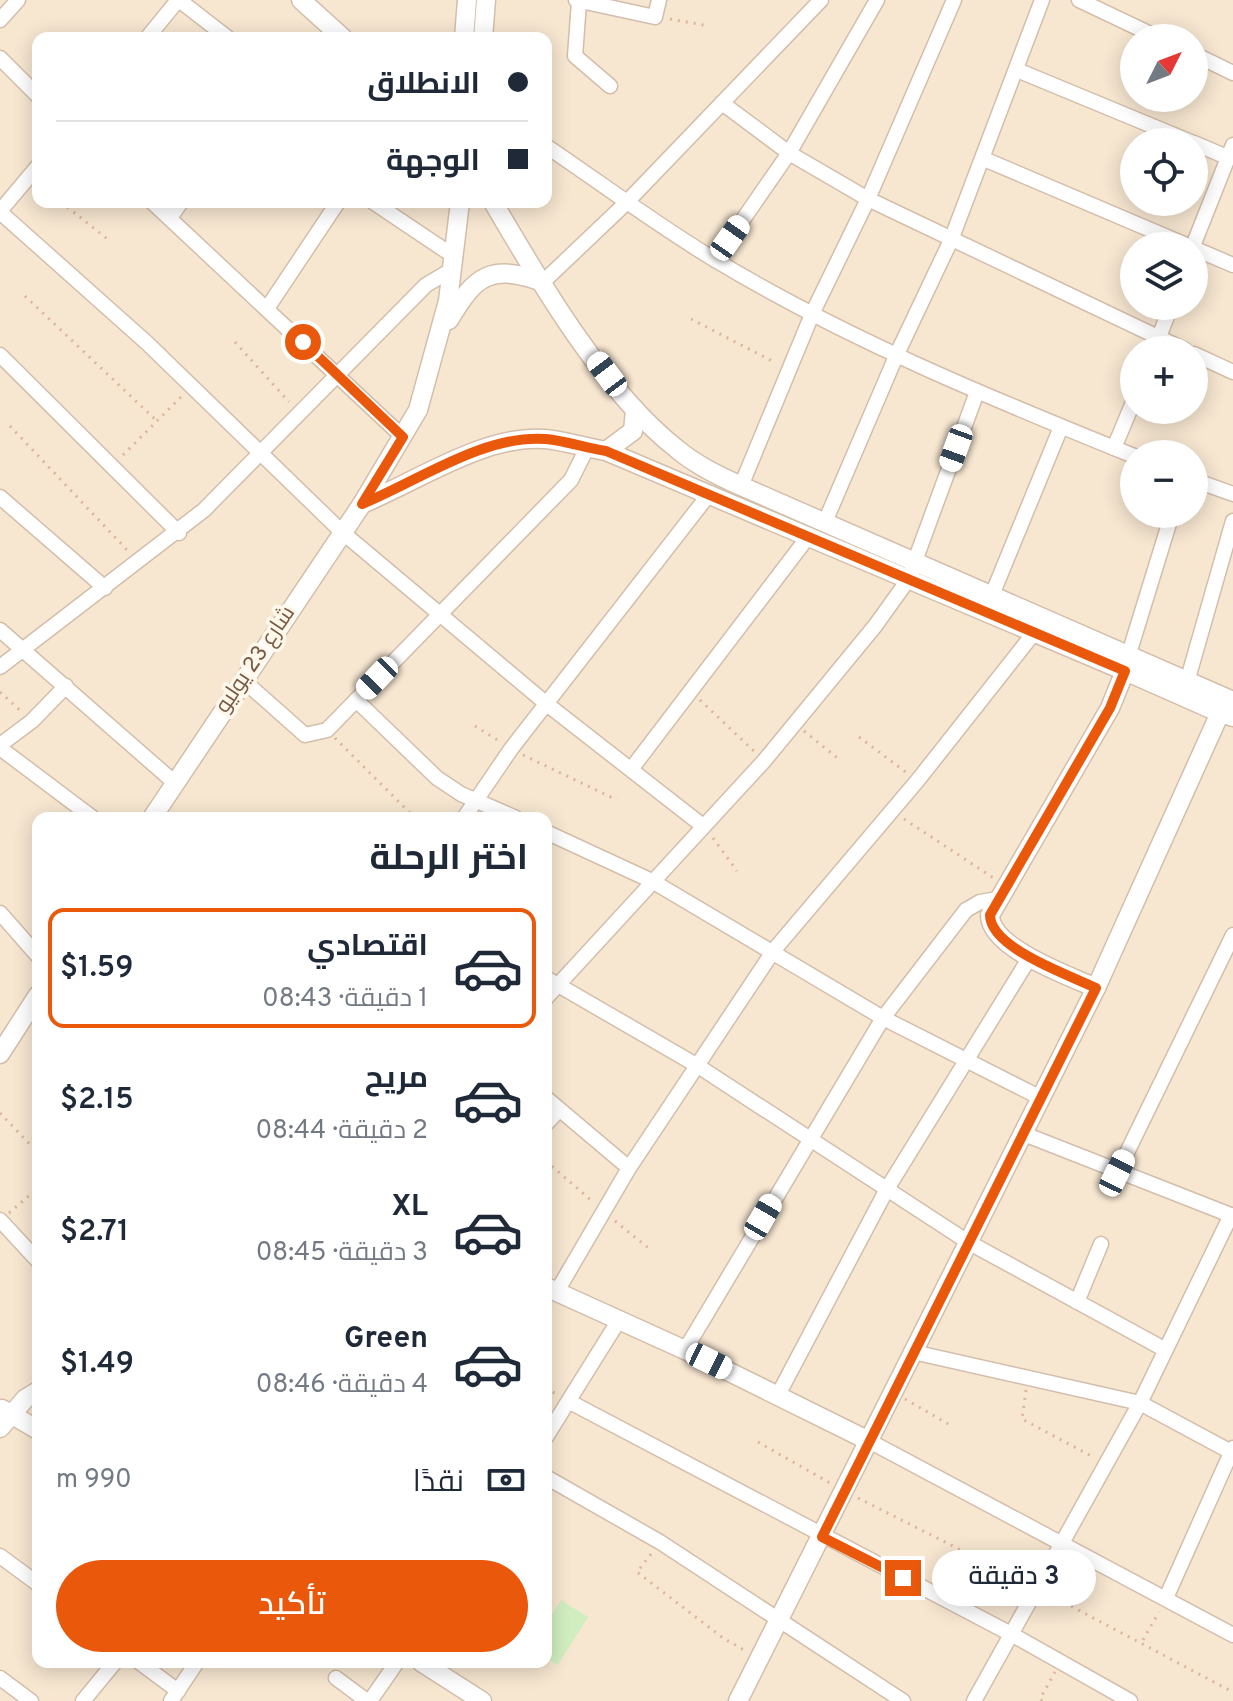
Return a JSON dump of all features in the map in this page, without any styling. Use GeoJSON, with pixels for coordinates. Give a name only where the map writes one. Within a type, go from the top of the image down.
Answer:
{"type":"FeatureCollection","features":[{"type":"Feature","properties":{"kind":"street"},"geometry":{"type":"LineString","coordinates":[[0,20],[18,0]]}},
{"type":"Feature","properties":{"kind":"street"},"geometry":{"type":"LineString","coordinates":[[152,32],[178,0],[220,32]]}},
{"type":"Feature","properties":{"kind":"street"},"geometry":{"type":"LineString","coordinates":[[301,0],[336,32]]}},
{"type":"Feature","properties":{"kind":"street"},"geometry":{"type":"LineString","coordinates":[[464,32],[467,0]]}},
{"type":"Feature","properties":{"kind":"street"},"geometry":{"type":"LineString","coordinates":[[483,32],[486,0]]}},
{"type":"Feature","properties":{"kind":"street"},"geometry":{"type":"LineString","coordinates":[[610,86],[575,56],[578,1],[655,17],[659,0]]}},
{"type":"Feature","properties":{"kind":"street"},"geometry":{"type":"LineString","coordinates":[[543,282],[625,204],[821,0]]}},
{"type":"Feature","properties":{"kind":"street"},"geometry":{"type":"LineString","coordinates":[[715,260],[789,153],[877,0]]}},
{"type":"Feature","properties":{"kind":"street"},"geometry":{"type":"LineString","coordinates":[[741,486],[813,312],[868,199],[952,0]]}},
{"type":"Feature","properties":{"kind":"street"},"geometry":{"type":"LineString","coordinates":[[825,522],[897,354],[951,240],[1042,0]]}},
{"type":"Feature","properties":{"kind":"street"},"geometry":{"type":"LineString","coordinates":[[1079,0],[1130,24]]}},
{"type":"Feature","properties":{"kind":"street"},"geometry":{"type":"LineString","coordinates":[[0,58],[32,90]]}},
{"type":"Feature","properties":{"kind":"street"},"geometry":{"type":"LineString","coordinates":[[1208,61],[1233,73]]}},
{"type":"Feature","properties":{"kind":"street"},"geometry":{"type":"LineString","coordinates":[[1017,70],[1157,128]]}},
{"type":"Feature","properties":{"kind":"street"},"geometry":{"type":"LineString","coordinates":[[722,103],[789,153],[868,199],[1141,336]]}},
{"type":"Feature","properties":{"kind":"street"},"geometry":{"type":"LineString","coordinates":[[1199,232],[1231,151],[1208,146]]}},
{"type":"Feature","properties":{"kind":"street"},"geometry":{"type":"LineString","coordinates":[[552,150],[625,204],[715,260],[813,312],[977,392],[1120,450]]}},
{"type":"Feature","properties":{"kind":"street"},"geometry":{"type":"LineString","coordinates":[[984,159],[1159,232]]}},
{"type":"Feature","properties":{"kind":"street"},"geometry":{"type":"LineString","coordinates":[[32,173],[0,211],[147,343],[260,456],[342,532],[548,705],[703,826]]}},
{"type":"Feature","properties":{"kind":"street"},"geometry":{"type":"LineString","coordinates":[[159,208],[268,307],[403,437]]}},
{"type":"Feature","properties":{"kind":"street"},"geometry":{"type":"LineString","coordinates":[[170,218],[177,208]]}},
{"type":"Feature","properties":{"kind":"street"},"geometry":{"type":"LineString","coordinates":[[268,307],[334,208]]}},
{"type":"Feature","properties":{"kind":"street"},"geometry":{"type":"LineString","coordinates":[[381,208],[454,263]]}},
{"type":"Feature","properties":{"kind":"street"},"geometry":{"type":"LineString","coordinates":[[435,343],[448,301],[459,208]]}},
{"type":"Feature","properties":{"kind":"street"},"geometry":{"type":"LineString","coordinates":[[497,208],[543,282],[635,411],[684,455],[741,486],[992,595],[1126,664],[1229,710]]}},
{"type":"Feature","properties":{"kind":"street"},"geometry":{"type":"LineString","coordinates":[[1208,253],[1233,265]]}},
{"type":"Feature","properties":{"kind":"street"},"geometry":{"type":"LineString","coordinates":[[0,667],[179,533],[260,456],[426,285],[454,263]]}},
{"type":"Feature","properties":{"kind":"street"},"geometry":{"type":"LineString","coordinates":[[435,343],[465,293],[479,279],[498,272],[543,282]]}},
{"type":"Feature","properties":{"kind":"street","name":"شارع 23 يوليو"},"geometry":{"type":"LineString","coordinates":[[156,812],[362,504],[403,437],[418,410],[435,343]]}},
{"type":"Feature","properties":{"kind":"street"},"geometry":{"type":"LineString","coordinates":[[0,355],[179,533]]}},
{"type":"Feature","properties":{"kind":"street"},"geometry":{"type":"LineString","coordinates":[[1208,360],[1233,372]]}},
{"type":"Feature","properties":{"kind":"street"},"geometry":{"type":"LineString","coordinates":[[977,392],[908,580],[875,626],[764,761],[552,982],[698,1066],[968,1242],[1164,1349]]}},
{"type":"Feature","properties":{"kind":"street"},"geometry":{"type":"LineString","coordinates":[[243,680],[297,730],[312,736],[327,730],[597,450],[633,431],[635,411]]}},
{"type":"Feature","properties":{"kind":"street"},"geometry":{"type":"LineString","coordinates":[[1114,448],[1124,424]]}},
{"type":"Feature","properties":{"kind":"street"},"geometry":{"type":"LineString","coordinates":[[992,595],[1061,427]]}},
{"type":"Feature","properties":{"kind":"street"},"geometry":{"type":"LineString","coordinates":[[362,504],[491,445],[545,439],[597,450],[710,493],[1034,633],[1187,682],[1229,710]]}},
{"type":"Feature","properties":{"kind":"street"},"geometry":{"type":"LineString","coordinates":[[1208,485],[1233,494]]}},
{"type":"Feature","properties":{"kind":"street"},"geometry":{"type":"LineString","coordinates":[[468,812],[511,749],[710,493]]}},
{"type":"Feature","properties":{"kind":"street"},"geometry":{"type":"LineString","coordinates":[[0,497],[105,588]]}},
{"type":"Feature","properties":{"kind":"street"},"geometry":{"type":"LineString","coordinates":[[1187,682],[1233,521]]}},
{"type":"Feature","properties":{"kind":"street"},"geometry":{"type":"LineString","coordinates":[[1096,988],[1030,957],[992,929],[990,915],[1110,708],[1168,528]]}},
{"type":"Feature","properties":{"kind":"street"},"geometry":{"type":"LineString","coordinates":[[632,768],[808,537]]}},
{"type":"Feature","properties":{"kind":"street"},"geometry":{"type":"LineString","coordinates":[[0,630],[175,783]]}},
{"type":"Feature","properties":{"kind":"street"},"geometry":{"type":"LineString","coordinates":[[552,1288],[774,950],[918,780],[1034,633]]}},
{"type":"Feature","properties":{"kind":"street"},"geometry":{"type":"LineString","coordinates":[[66,686],[32,721],[0,746],[85,812]]}},
{"type":"Feature","properties":{"kind":"street"},"geometry":{"type":"LineString","coordinates":[[356,700],[437,778],[503,812]]}},
{"type":"Feature","properties":{"kind":"street"},"geometry":{"type":"LineString","coordinates":[[738,1701],[1024,1134],[1229,710]]}},
{"type":"Feature","properties":{"kind":"street"},"geometry":{"type":"LineString","coordinates":[[552,835],[652,881],[774,950],[883,1018],[1041,1098]]}},
{"type":"Feature","properties":{"kind":"street"},"geometry":{"type":"LineString","coordinates":[[685,1350],[883,1018],[966,910],[1001,892]]}},
{"type":"Feature","properties":{"kind":"street"},"geometry":{"type":"LineString","coordinates":[[0,913],[32,949]]}},
{"type":"Feature","properties":{"kind":"street"},"geometry":{"type":"LineString","coordinates":[[1117,1173],[1233,935]]}},
{"type":"Feature","properties":{"kind":"street"},"geometry":{"type":"LineString","coordinates":[[778,1395],[887,1189],[1030,957]]}},
{"type":"Feature","properties":{"kind":"street"},"geometry":{"type":"LineString","coordinates":[[0,1054],[32,1019]]}},
{"type":"Feature","properties":{"kind":"street"},"geometry":{"type":"LineString","coordinates":[[552,1104],[629,1168]]}},
{"type":"Feature","properties":{"kind":"street"},"geometry":{"type":"LineString","coordinates":[[552,1118],[559,1110]]}},
{"type":"Feature","properties":{"kind":"street"},"geometry":{"type":"LineString","coordinates":[[974,1701],[1140,1403],[1232,1216],[1024,1134]]}},
{"type":"Feature","properties":{"kind":"street"},"geometry":{"type":"LineString","coordinates":[[0,1220],[32,1255]]}},
{"type":"Feature","properties":{"kind":"street"},"geometry":{"type":"LineString","coordinates":[[1077,1302],[1101,1244]]}},
{"type":"Feature","properties":{"kind":"street"},"geometry":{"type":"LineString","coordinates":[[552,1290],[685,1350],[871,1442],[1233,1635]]}},
{"type":"Feature","properties":{"kind":"street"},"geometry":{"type":"LineString","coordinates":[[552,1428],[619,1320]]}},
{"type":"Feature","properties":{"kind":"street"},"geometry":{"type":"LineString","coordinates":[[913,1352],[1140,1403],[1232,1451],[1166,1598]]}},
{"type":"Feature","properties":{"kind":"street"},"geometry":{"type":"LineString","coordinates":[[3,1416],[32,1395]]}},
{"type":"Feature","properties":{"kind":"street"},"geometry":{"type":"LineString","coordinates":[[570,1402],[1011,1634],[1130,1701]]}},
{"type":"Feature","properties":{"kind":"street"},"geometry":{"type":"LineString","coordinates":[[3,1416],[32,1428]]}},
{"type":"Feature","properties":{"kind":"street"},"geometry":{"type":"LineString","coordinates":[[552,1480],[660,1542],[903,1701]]}},
{"type":"Feature","properties":{"kind":"street"},"geometry":{"type":"LineString","coordinates":[[0,1556],[32,1580]]}},
{"type":"Feature","properties":{"kind":"street"},"geometry":{"type":"LineString","coordinates":[[83,1701],[110,1668]]}},
{"type":"Feature","properties":{"kind":"street"},"geometry":{"type":"LineString","coordinates":[[145,1668],[174,1696],[193,1668]]}},
{"type":"Feature","properties":{"kind":"street"},"geometry":{"type":"LineString","coordinates":[[336,1678],[369,1701],[393,1668]]}},
{"type":"Feature","properties":{"kind":"street"},"geometry":{"type":"LineString","coordinates":[[430,1668],[482,1701]]}},
{"type":"Feature","properties":{"kind":"street"},"geometry":{"type":"LineString","coordinates":[[0,1678],[31,1701]]}},
{"type":"Feature","properties":{"kind":"path"},"geometry":{"type":"LineString","coordinates":[[655,17],[709,26]]}},
{"type":"Feature","properties":{"kind":"path"},"geometry":{"type":"LineString","coordinates":[[69,208],[110,241]]}},
{"type":"Feature","properties":{"kind":"path"},"geometry":{"type":"LineString","coordinates":[[25,296],[158,422]]}},
{"type":"Feature","properties":{"kind":"path"},"geometry":{"type":"LineString","coordinates":[[691,319],[790,370]]}},
{"type":"Feature","properties":{"kind":"path"},"geometry":{"type":"LineString","coordinates":[[235,342],[300,414]]}},
{"type":"Feature","properties":{"kind":"path"},"geometry":{"type":"LineString","coordinates":[[112,465],[190,387]]}},
{"type":"Feature","properties":{"kind":"path"},"geometry":{"type":"LineString","coordinates":[[10,426],[139,562]]}},
{"type":"Feature","properties":{"kind":"path"},"geometry":{"type":"LineString","coordinates":[[0,692],[32,721]]}},
{"type":"Feature","properties":{"kind":"path"},"geometry":{"type":"LineString","coordinates":[[692,693],[764,761]]}},
{"type":"Feature","properties":{"kind":"path"},"geometry":{"type":"LineString","coordinates":[[795,723],[841,761]]}},
{"type":"Feature","properties":{"kind":"path"},"geometry":{"type":"LineString","coordinates":[[475,726],[511,749],[617,800]]}},
{"type":"Feature","properties":{"kind":"path"},"geometry":{"type":"LineString","coordinates":[[327,730],[409,812]]}},
{"type":"Feature","properties":{"kind":"path"},"geometry":{"type":"LineString","coordinates":[[859,737],[918,780]]}},
{"type":"Feature","properties":{"kind":"path"},"geometry":{"type":"LineString","coordinates":[[891,810],[1001,892]]}},
{"type":"Feature","properties":{"kind":"path"},"geometry":{"type":"LineString","coordinates":[[703,826],[737,871]]}},
{"type":"Feature","properties":{"kind":"path"},"geometry":{"type":"LineString","coordinates":[[0,1113],[32,1147]]}},
{"type":"Feature","properties":{"kind":"path"},"geometry":{"type":"LineString","coordinates":[[0,1220],[32,1193]]}},
{"type":"Feature","properties":{"kind":"path"},"geometry":{"type":"LineString","coordinates":[[1027,1378],[1022,1419],[1104,1463]]}},
{"type":"Feature","properties":{"kind":"path"},"geometry":{"type":"LineString","coordinates":[[895,1393],[950,1425]]}},
{"type":"Feature","properties":{"kind":"path"},"geometry":{"type":"LineString","coordinates":[[758,1442],[845,1492],[1142,1641],[1231,1691]]}},
{"type":"Feature","properties":{"kind":"path"},"geometry":{"type":"LineString","coordinates":[[660,1542],[637,1572],[723,1638],[760,1658]]}},
{"type":"Feature","properties":{"kind":"path"},"geometry":{"type":"LineString","coordinates":[[1142,1641],[1166,1598]]}},
{"type":"Feature","properties":{"kind":"path"},"geometry":{"type":"LineString","coordinates":[[1042,1701],[1040,1699],[1061,1662]]}},
{"type":"Feature","properties":{"kind":"shaded area"},"geometry":{"type":"Polygon","coordinates":[[[0,0],[1233,0],[1233,1701],[0,1701],[0,0]]]}},
{"type":"Feature","properties":{"kind":"green space"},"geometry":{"type":"Polygon","coordinates":[[[561,1600],[588,1617],[558,1665],[552,1662],[552,1614],[561,1600]]]}},
{"type":"Feature","properties":{"kind":"route"},"geometry":{"type":"LineString","coordinates":[[303,342],[403,437],[362,504],[434,473],[469,453],[505,441],[545,439],[606,451],[1125,671],[1122,685],[1110,708],[990,915],[992,929],[1011,946],[1096,988],[822,1537],[903,1578]]}}]}
